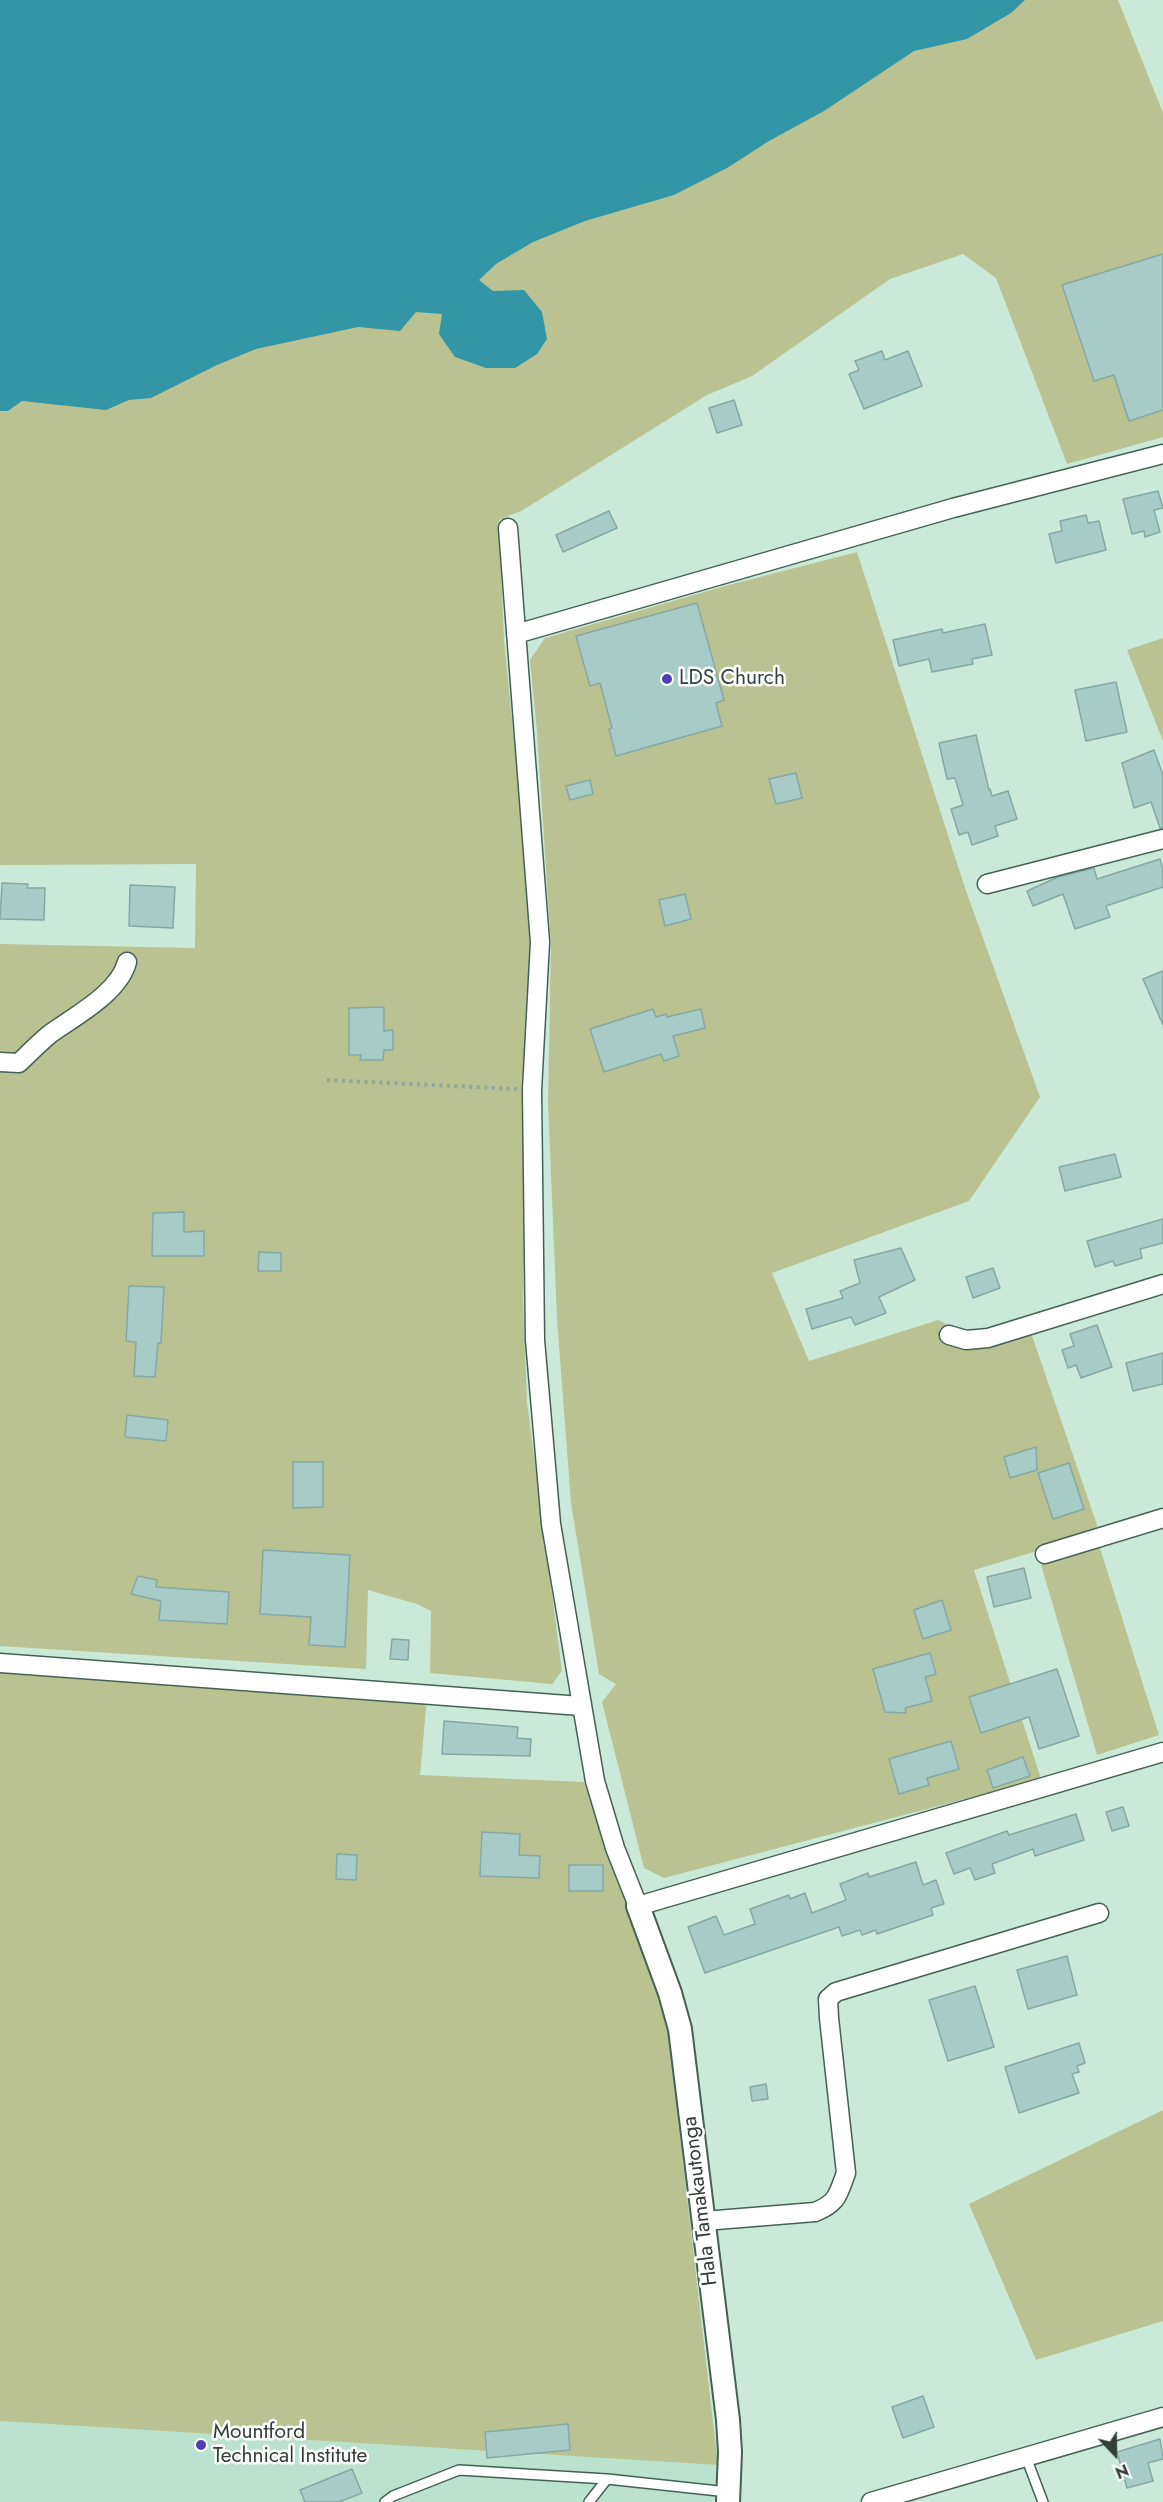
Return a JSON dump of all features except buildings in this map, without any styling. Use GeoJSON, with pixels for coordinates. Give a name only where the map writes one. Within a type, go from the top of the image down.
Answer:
{"type":"FeatureCollection","features":[{"type":"Feature","properties":{"kind":"street"},"geometry":{"type":"LineString","coordinates":[[516,634],[953,508],[1163,454]]}},
{"type":"Feature","properties":{"kind":"street"},"geometry":{"type":"LineString","coordinates":[[508,528],[540,942],[532,1090],[535,1340],[551,1524],[595,1781],[615,1848],[638,1906],[1163,1752]]}},
{"type":"Feature","properties":{"kind":"street"},"geometry":{"type":"LineString","coordinates":[[987,884],[1163,838]]}},
{"type":"Feature","properties":{"kind":"street"},"geometry":{"type":"LineString","coordinates":[[0,1062],[19,1063],[49,1035],[95,1003],[124,973],[127,962]]}},
{"type":"Feature","properties":{"kind":"street"},"geometry":{"type":"LineString","coordinates":[[949,1335],[966,1340],[988,1338],[1163,1284]]}},
{"type":"Feature","properties":{"kind":"street"},"geometry":{"type":"LineString","coordinates":[[1045,1554],[1163,1518]]}},
{"type":"Feature","properties":{"kind":"street"},"geometry":{"type":"LineString","coordinates":[[0,1663],[581,1706]]}},
{"type":"Feature","properties":{"kind":"street","name":"Hala Tamakautonga"},"geometry":{"type":"LineString","coordinates":[[638,1906],[670,1993],[680,2029],[728,2420],[728,2497]]}},
{"type":"Feature","properties":{"kind":"street"},"geometry":{"type":"LineString","coordinates":[[704,2221],[815,2212],[830,2206],[838,2195],[846,2173],[829,2018],[828,1999],[836,1992],[1099,1913]]}},
{"type":"Feature","properties":{"kind":"street"},"geometry":{"type":"LineString","coordinates":[[871,2502],[1163,2417]]}},
{"type":"Feature","properties":{"kind":"lane"},"geometry":{"type":"LineString","coordinates":[[1026,2457],[1043,2502]]}},
{"type":"Feature","properties":{"kind":"lane"},"geometry":{"type":"LineString","coordinates":[[385,2502],[393,2496],[459,2470],[607,2479],[728,2497]]}},
{"type":"Feature","properties":{"kind":"lane"},"geometry":{"type":"LineString","coordinates":[[589,2502],[607,2479]]}},
{"type":"Feature","properties":{"kind":"path"},"geometry":{"type":"LineString","coordinates":[[327,1080],[532,1090]]}},
{"type":"Feature","properties":{"kind":"shaded area"},"geometry":{"type":"Polygon","coordinates":[[[847,0],[1118,0],[1163,113],[1163,437],[1067,464],[996,278],[963,254],[890,279],[752,376],[707,395],[523,510],[499,520],[504,640],[526,859],[530,941],[523,1299],[527,1402],[562,1671],[552,1684],[430,1673],[431,1611],[417,1604],[368,1590],[366,1669],[0,1646],[0,944],[195,948],[196,864],[0,865],[0,316],[847,0]]]}},
{"type":"Feature","properties":{"kind":"shaded area"},"geometry":{"type":"Polygon","coordinates":[[[857,552],[964,885],[1040,1097],[969,1201],[772,1273],[809,1361],[938,1320],[967,1335],[1027,1321],[1097,1525],[1099,1545],[1159,1735],[1097,1755],[1037,1551],[974,1570],[1041,1779],[664,1878],[644,1868],[602,1702],[616,1684],[599,1674],[571,1503],[557,1319],[548,1103],[551,945],[530,660],[545,638],[725,586],[857,552]]]}},
{"type":"Feature","properties":{"kind":"shaded area"},"geometry":{"type":"Polygon","coordinates":[[[1163,638],[1163,741],[1127,650],[1163,638]]]}},
{"type":"Feature","properties":{"kind":"shaded area"},"geometry":{"type":"Polygon","coordinates":[[[0,1670],[427,1698],[420,1775],[584,1782],[625,1898],[662,1980],[718,2465],[0,2421],[0,1670]]]}},
{"type":"Feature","properties":{"kind":"shaded area"},"geometry":{"type":"Polygon","coordinates":[[[1163,2110],[1163,2321],[1036,2360],[969,2204],[1163,2110]]]}},
{"type":"Feature","properties":{"kind":"shaded area","name":"Mountford Technical Institute"},"geometry":{"type":"Polygon","coordinates":[[[0,2421],[718,2465],[714,2502],[0,2502],[0,2421]]]}},
{"type":"Feature","properties":{"kind":"water"},"geometry":{"type":"Polygon","coordinates":[[[0,0],[1025,0],[1011,13],[967,39],[914,51],[824,111],[769,141],[727,168],[674,195],[585,221],[533,242],[496,264],[479,280],[493,291],[524,290],[542,312],[547,339],[537,354],[515,368],[486,368],[455,357],[439,334],[442,314],[416,312],[400,331],[358,327],[256,349],[217,365],[151,398],[129,400],[106,410],[22,401],[8,411],[0,411],[0,0]]]}},
{"type":"Feature","properties":{"kind":"place","name":"LDS Church"},"geometry":{"type":"Point","coordinates":[667,679]}},
{"type":"Feature","properties":{"kind":"place","name":"Mountford Technical Institute"},"geometry":{"type":"Point","coordinates":[201,2445]}}]}
